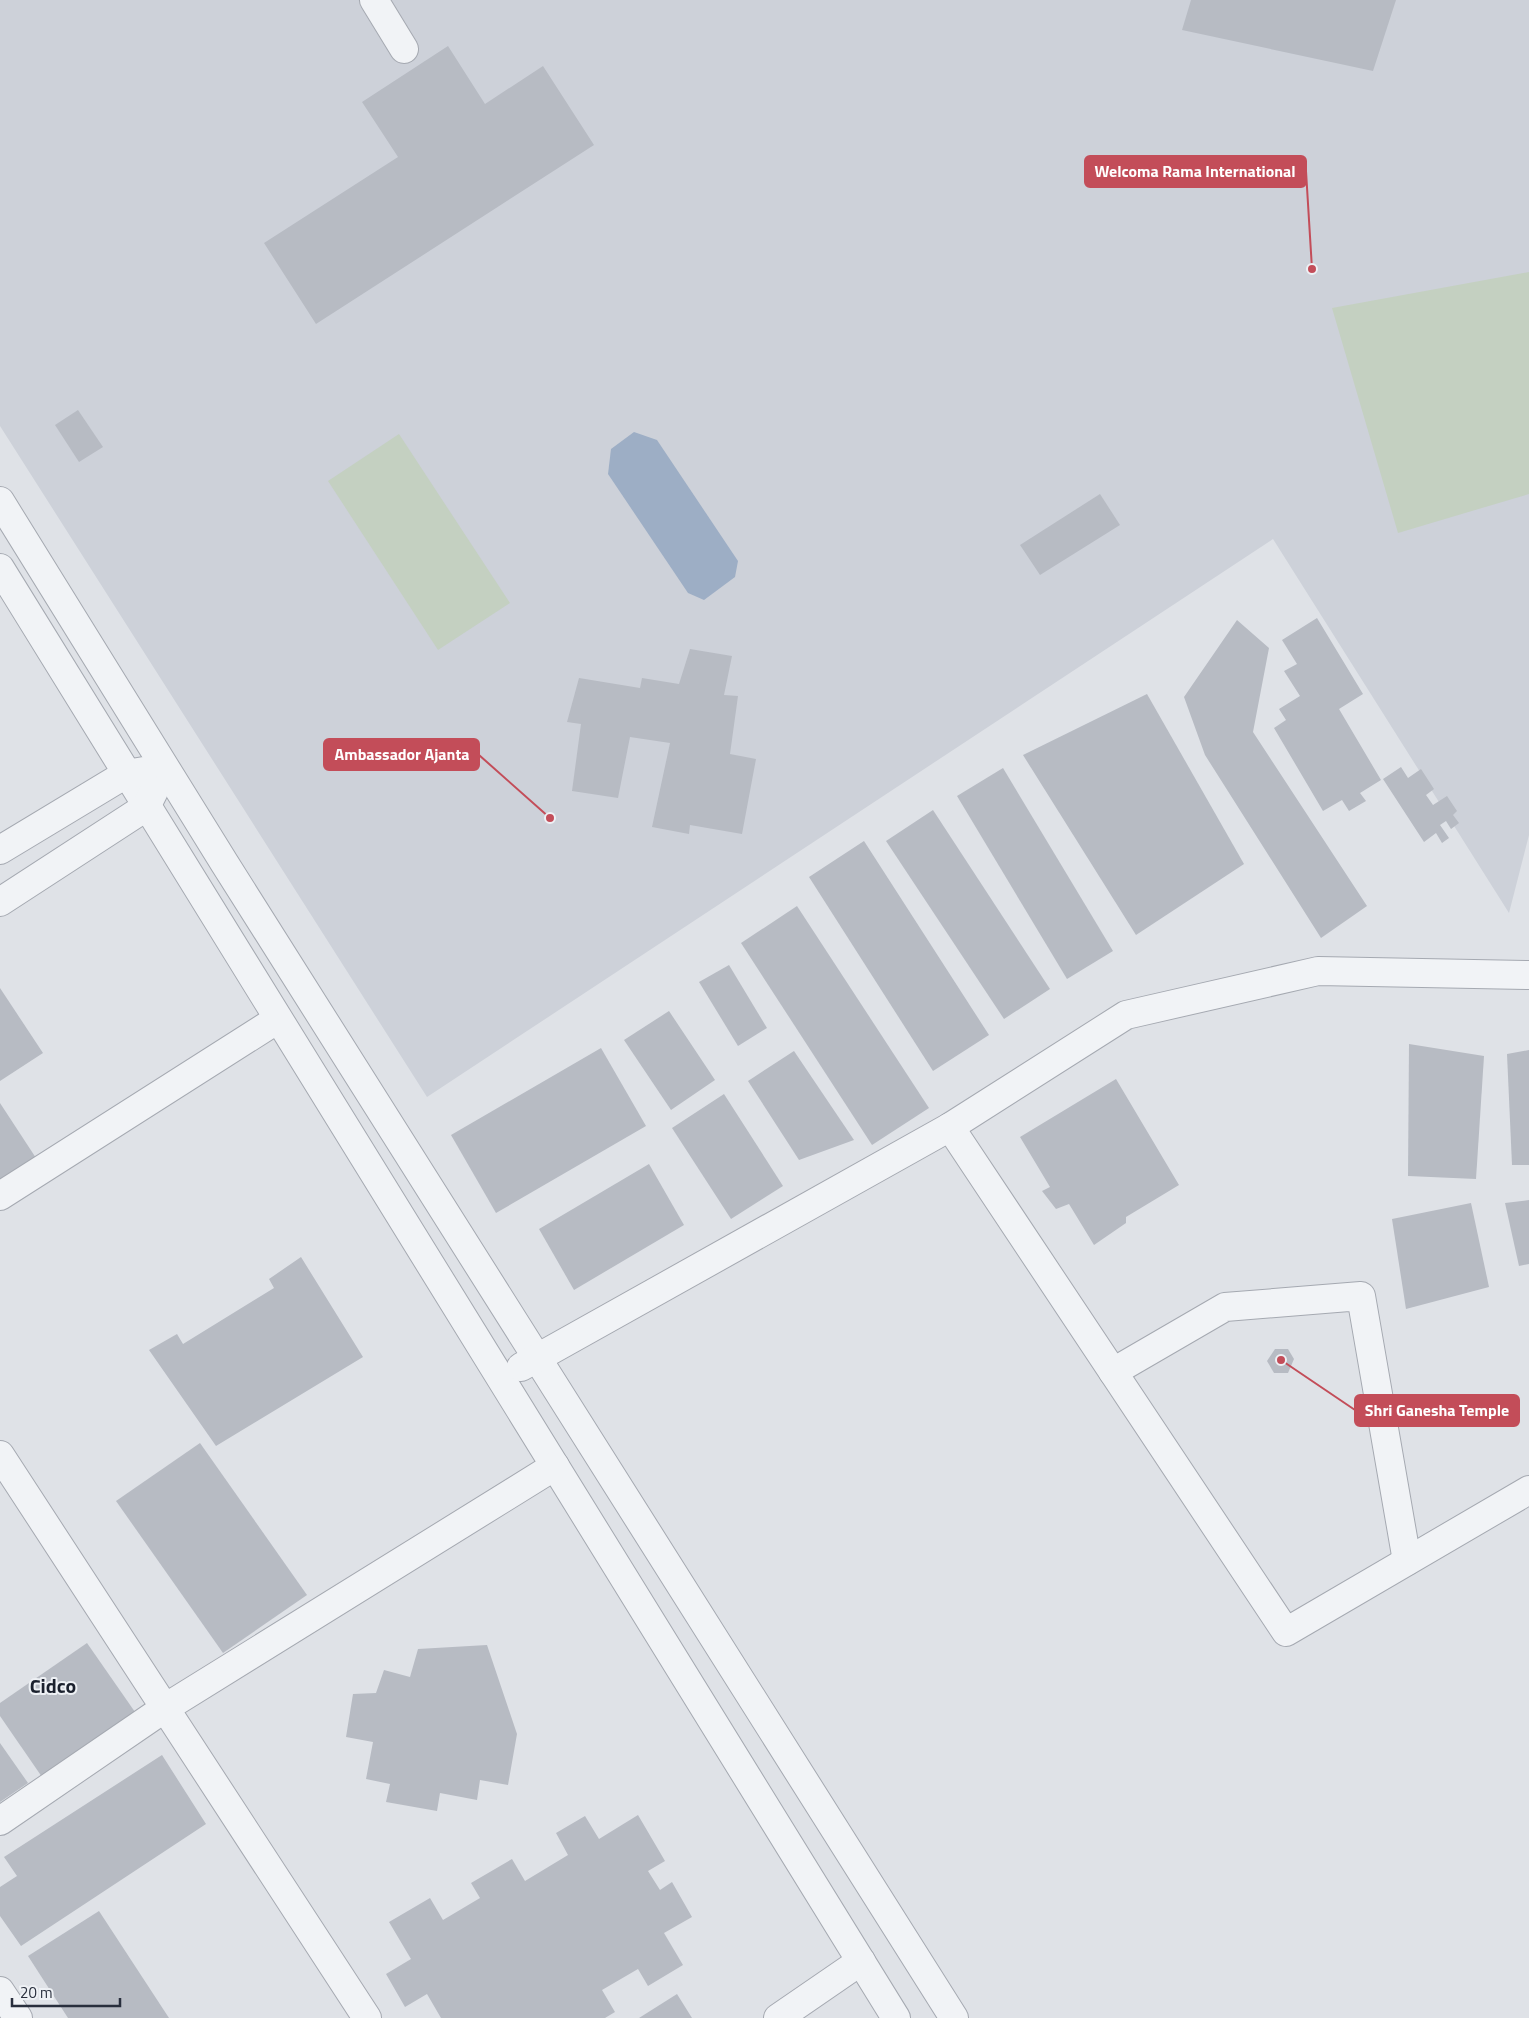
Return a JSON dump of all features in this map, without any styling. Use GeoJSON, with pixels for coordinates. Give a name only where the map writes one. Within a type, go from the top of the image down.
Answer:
{"type":"FeatureCollection","features":[{"type":"Feature","properties":{"kind":"street"},"geometry":{"type":"LineString","coordinates":[[374,0],[404,49]]}},
{"type":"Feature","properties":{"kind":"street"},"geometry":{"type":"LineString","coordinates":[[0,501],[536,1359],[954,2018]]}},
{"type":"Feature","properties":{"kind":"street"},"geometry":{"type":"LineString","coordinates":[[0,568],[896,2018]]}},
{"type":"Feature","properties":{"kind":"street"},"geometry":{"type":"LineString","coordinates":[[0,850],[126,774],[166,768]]}},
{"type":"Feature","properties":{"kind":"street"},"geometry":{"type":"LineString","coordinates":[[0,902],[146,807],[166,768]]}},
{"type":"Feature","properties":{"kind":"street"},"geometry":{"type":"LineString","coordinates":[[500,1377],[536,1359],[950,1127],[1126,1015],[1318,970],[1529,975]]}},
{"type":"Feature","properties":{"kind":"street"},"geometry":{"type":"LineString","coordinates":[[0,1196],[278,1019]]}},
{"type":"Feature","properties":{"kind":"street"},"geometry":{"type":"LineString","coordinates":[[950,1127],[1286,1632],[1529,1490]]}},
{"type":"Feature","properties":{"kind":"street"},"geometry":{"type":"LineString","coordinates":[[1113,1372],[1225,1306],[1361,1296],[1407,1561]]}},
{"type":"Feature","properties":{"kind":"street"},"geometry":{"type":"LineString","coordinates":[[0,1454],[367,2018]]}},
{"type":"Feature","properties":{"kind":"street"},"geometry":{"type":"LineString","coordinates":[[0,1821],[165,1708],[555,1466]]}},
{"type":"Feature","properties":{"kind":"street"},"geometry":{"type":"LineString","coordinates":[[778,2018],[861,1961]]}},
{"type":"Feature","properties":{"kind":"street"},"geometry":{"type":"LineString","coordinates":[[0,1991],[18,2018]]}},
{"type":"Feature","properties":{"kind":"shaded area"},"geometry":{"type":"Polygon","coordinates":[[[0,0],[1529,0],[1529,835],[1509,913],[1273,539],[427,1097],[0,426],[0,0]]]}},
{"type":"Feature","properties":{"kind":"green space"},"geometry":{"type":"Polygon","coordinates":[[[1529,272],[1529,494],[1398,533],[1332,308],[1529,272]]]}},
{"type":"Feature","properties":{"kind":"green space"},"geometry":{"type":"Polygon","coordinates":[[[399,434],[510,603],[438,650],[328,481],[399,434]]]}},
{"type":"Feature","properties":{"kind":"water"},"geometry":{"type":"Polygon","coordinates":[[[634,432],[657,440],[738,561],[735,577],[704,600],[688,593],[608,474],[611,449],[634,432]]]}},
{"type":"Feature","properties":{"kind":"building"},"geometry":{"type":"Polygon","coordinates":[[[1191,0],[1396,0],[1373,71],[1182,30],[1191,0]]]}},
{"type":"Feature","properties":{"kind":"building"},"geometry":{"type":"Polygon","coordinates":[[[448,46],[485,104],[543,66],[594,145],[316,324],[264,243],[398,157],[362,102],[448,46]]]}},
{"type":"Feature","properties":{"kind":"building"},"geometry":{"type":"Polygon","coordinates":[[[78,410],[103,447],[79,462],[55,425],[78,410]]]}},
{"type":"Feature","properties":{"kind":"building"},"geometry":{"type":"Polygon","coordinates":[[[1100,494],[1120,525],[1040,575],[1020,545],[1100,494]]]}},
{"type":"Feature","properties":{"kind":"building"},"geometry":{"type":"Polygon","coordinates":[[[1317,618],[1363,694],[1339,709],[1381,780],[1360,793],[1366,801],[1349,811],[1342,800],[1323,811],[1274,728],[1286,720],[1279,709],[1300,696],[1284,671],[1297,664],[1282,640],[1317,618]]]}},
{"type":"Feature","properties":{"kind":"building"},"geometry":{"type":"Polygon","coordinates":[[[1237,620],[1269,648],[1253,732],[1367,906],[1321,938],[1205,755],[1184,697],[1237,620]]]}},
{"type":"Feature","properties":{"kind":"building"},"geometry":{"type":"Polygon","coordinates":[[[690,649],[732,656],[724,695],[738,696],[730,754],[756,759],[742,834],[690,825],[689,834],[652,827],[670,743],[630,737],[618,798],[572,791],[581,724],[567,722],[579,678],[640,688],[642,678],[679,684],[690,649]]]}},
{"type":"Feature","properties":{"kind":"building"},"geometry":{"type":"Polygon","coordinates":[[[1147,694],[1244,864],[1136,935],[1023,755],[1147,694]]]}},
{"type":"Feature","properties":{"kind":"building"},"geometry":{"type":"Polygon","coordinates":[[[1401,767],[1408,778],[1421,769],[1434,789],[1426,795],[1433,805],[1447,796],[1457,811],[1453,815],[1459,823],[1451,829],[1446,821],[1440,825],[1449,838],[1442,843],[1436,833],[1424,842],[1383,779],[1401,767]]]}},
{"type":"Feature","properties":{"kind":"building"},"geometry":{"type":"Polygon","coordinates":[[[1003,768],[1113,951],[1067,979],[957,796],[1003,768]]]}},
{"type":"Feature","properties":{"kind":"building"},"geometry":{"type":"Polygon","coordinates":[[[933,810],[1050,989],[1004,1019],[886,841],[933,810]]]}},
{"type":"Feature","properties":{"kind":"building"},"geometry":{"type":"Polygon","coordinates":[[[864,841],[989,1035],[933,1071],[809,877],[864,841]]]}},
{"type":"Feature","properties":{"kind":"building"},"geometry":{"type":"Polygon","coordinates":[[[797,906],[929,1108],[872,1145],[741,943],[797,906]]]}},
{"type":"Feature","properties":{"kind":"building"},"geometry":{"type":"Polygon","coordinates":[[[729,965],[767,1028],[738,1046],[699,982],[729,965]]]}},
{"type":"Feature","properties":{"kind":"building"},"geometry":{"type":"Polygon","coordinates":[[[0,988],[43,1053],[0,1081],[0,988]]]}},
{"type":"Feature","properties":{"kind":"building"},"geometry":{"type":"Polygon","coordinates":[[[669,1011],[715,1080],[671,1110],[624,1040],[669,1011]]]}},
{"type":"Feature","properties":{"kind":"building"},"geometry":{"type":"Polygon","coordinates":[[[1409,1044],[1484,1056],[1476,1179],[1408,1176],[1409,1044]]]}},
{"type":"Feature","properties":{"kind":"building"},"geometry":{"type":"Polygon","coordinates":[[[601,1048],[646,1126],[496,1213],[451,1135],[601,1048]]]}},
{"type":"Feature","properties":{"kind":"building"},"geometry":{"type":"Polygon","coordinates":[[[1529,1050],[1529,1165],[1512,1165],[1507,1054],[1529,1050]]]}},
{"type":"Feature","properties":{"kind":"building"},"geometry":{"type":"Polygon","coordinates":[[[794,1051],[854,1140],[799,1160],[748,1081],[794,1051]]]}},
{"type":"Feature","properties":{"kind":"building"},"geometry":{"type":"Polygon","coordinates":[[[1116,1079],[1179,1185],[1126,1217],[1126,1223],[1094,1245],[1069,1204],[1056,1209],[1042,1191],[1050,1187],[1020,1137],[1116,1079]]]}},
{"type":"Feature","properties":{"kind":"building"},"geometry":{"type":"Polygon","coordinates":[[[724,1094],[783,1186],[731,1219],[672,1128],[724,1094]]]}},
{"type":"Feature","properties":{"kind":"building"},"geometry":{"type":"Polygon","coordinates":[[[0,1103],[36,1158],[0,1181],[0,1103]]]}},
{"type":"Feature","properties":{"kind":"building"},"geometry":{"type":"Polygon","coordinates":[[[649,1164],[684,1225],[574,1290],[539,1229],[649,1164]]]}},
{"type":"Feature","properties":{"kind":"building"},"geometry":{"type":"Polygon","coordinates":[[[1529,1200],[1529,1264],[1519,1266],[1505,1203],[1529,1200]]]}},
{"type":"Feature","properties":{"kind":"building"},"geometry":{"type":"Polygon","coordinates":[[[1471,1203],[1489,1287],[1406,1309],[1392,1219],[1471,1203]]]}},
{"type":"Feature","properties":{"kind":"building"},"geometry":{"type":"Polygon","coordinates":[[[301,1257],[363,1357],[216,1446],[149,1350],[177,1334],[183,1344],[274,1288],[269,1279],[301,1257]]]}},
{"type":"Feature","properties":{"kind":"building"},"geometry":{"type":"Polygon","coordinates":[[[1275,1349],[1288,1349],[1294,1359],[1288,1373],[1274,1373],[1267,1361],[1275,1349]]]}},
{"type":"Feature","properties":{"kind":"building"},"geometry":{"type":"Polygon","coordinates":[[[200,1443],[307,1595],[223,1653],[116,1501],[200,1443]]]}},
{"type":"Feature","properties":{"kind":"building"},"geometry":{"type":"Polygon","coordinates":[[[87,1643],[135,1712],[42,1777],[0,1716],[0,1703],[87,1643]]]}},
{"type":"Feature","properties":{"kind":"building"},"geometry":{"type":"Polygon","coordinates":[[[487,1645],[517,1734],[508,1785],[480,1780],[477,1800],[440,1793],[437,1811],[386,1802],[390,1784],[366,1779],[373,1742],[346,1737],[353,1694],[376,1693],[384,1670],[410,1677],[418,1649],[487,1645]]]}},
{"type":"Feature","properties":{"kind":"building"},"geometry":{"type":"Polygon","coordinates":[[[0,1743],[28,1783],[0,1802],[0,1743]]]}},
{"type":"Feature","properties":{"kind":"building"},"geometry":{"type":"Polygon","coordinates":[[[162,1755],[206,1824],[21,1946],[0,1916],[0,1887],[17,1876],[4,1857],[162,1755]]]}},
{"type":"Feature","properties":{"kind":"building"},"geometry":{"type":"Polygon","coordinates":[[[638,1815],[665,1861],[648,1871],[660,1890],[672,1882],[692,1917],[664,1933],[683,1965],[648,1986],[638,1969],[602,1990],[615,2012],[605,2018],[441,2018],[427,1994],[405,2007],[386,1974],[411,1959],[389,1922],[430,1898],[443,1920],[480,1898],[471,1883],[512,1859],[525,1881],[568,1855],[556,1833],[585,1816],[599,1839],[638,1815]]]}},
{"type":"Feature","properties":{"kind":"building"},"geometry":{"type":"Polygon","coordinates":[[[99,1911],[169,2018],[68,2018],[28,1956],[99,1911]]]}},
{"type":"Feature","properties":{"kind":"building"},"geometry":{"type":"Polygon","coordinates":[[[677,1994],[692,2018],[639,2018],[677,1994]]]}},
{"type":"Feature","properties":{"kind":"place","name":"Welcoma Rama International"},"geometry":{"type":"Point","coordinates":[1312,269]}},
{"type":"Feature","properties":{"kind":"place","name":"Ambassador Ajanta"},"geometry":{"type":"Point","coordinates":[550,818]}},
{"type":"Feature","properties":{"kind":"place","name":"Shri Ganesha Temple"},"geometry":{"type":"Point","coordinates":[1281,1360]}},
{"type":"Feature","properties":{"kind":"district","name":"Cidco"},"geometry":{"type":"Point","coordinates":[53,1685]}}]}
